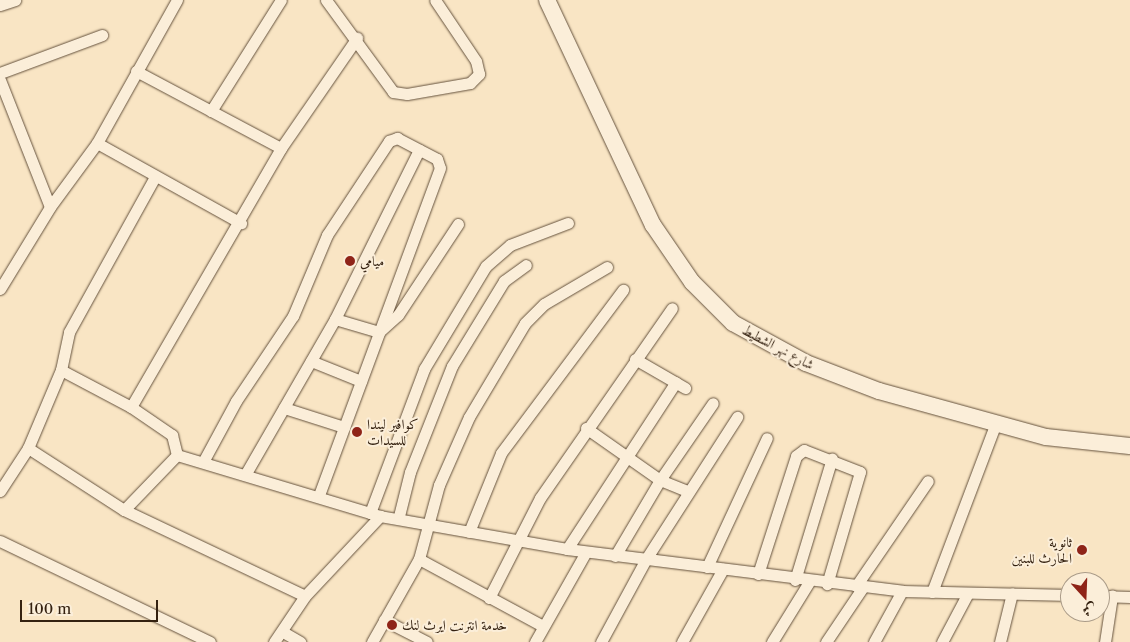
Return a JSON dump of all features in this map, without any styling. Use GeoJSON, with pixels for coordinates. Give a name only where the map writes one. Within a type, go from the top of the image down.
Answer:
{"type":"FeatureCollection","features":[{"type":"Feature","properties":{"kind":"main road","name":"شارع نهر الشطيط"},"geometry":{"type":"LineString","coordinates":[[547,0],[641,203],[683,271],[722,313],[763,342],[830,374],[996,423],[1070,441],[1130,446]]}},
{"type":"Feature","properties":{"kind":"street"},"geometry":{"type":"LineString","coordinates":[[0,5],[15,0]]}},
{"type":"Feature","properties":{"kind":"street"},"geometry":{"type":"LineString","coordinates":[[0,289],[50,207],[97,143],[177,0]]}},
{"type":"Feature","properties":{"kind":"street"},"geometry":{"type":"LineString","coordinates":[[211,111],[281,0]]}},
{"type":"Feature","properties":{"kind":"street"},"geometry":{"type":"LineString","coordinates":[[326,0],[357,38],[393,92],[470,83],[479,74],[476,61],[435,0]]}},
{"type":"Feature","properties":{"kind":"street"},"geometry":{"type":"LineString","coordinates":[[0,73],[102,35]]}},
{"type":"Feature","properties":{"kind":"street"},"geometry":{"type":"LineString","coordinates":[[131,408],[241,223],[281,148],[357,38]]}},
{"type":"Feature","properties":{"kind":"street"},"geometry":{"type":"LineString","coordinates":[[136,71],[281,148]]}},
{"type":"Feature","properties":{"kind":"street"},"geometry":{"type":"LineString","coordinates":[[0,80],[50,207]]}},
{"type":"Feature","properties":{"kind":"street"},"geometry":{"type":"LineString","coordinates":[[202,462],[236,401],[293,316],[327,235],[384,148],[397,138],[437,159],[440,168],[320,495]]}},
{"type":"Feature","properties":{"kind":"street"},"geometry":{"type":"LineString","coordinates":[[97,143],[155,177],[241,223]]}},
{"type":"Feature","properties":{"kind":"street"},"geometry":{"type":"LineString","coordinates":[[245,475],[335,319],[419,150]]}},
{"type":"Feature","properties":{"kind":"street"},"geometry":{"type":"LineString","coordinates":[[0,491],[28,448],[61,370],[69,332],[155,177]]}},
{"type":"Feature","properties":{"kind":"street"},"geometry":{"type":"LineString","coordinates":[[274,642],[283,632],[305,596],[375,514],[424,369],[486,266],[510,245],[568,223]]}},
{"type":"Feature","properties":{"kind":"street"},"geometry":{"type":"LineString","coordinates":[[379,332],[412,295],[458,224]]}},
{"type":"Feature","properties":{"kind":"street"},"geometry":{"type":"LineString","coordinates":[[399,516],[410,472],[452,366],[504,280],[526,264]]}},
{"type":"Feature","properties":{"kind":"street"},"geometry":{"type":"LineString","coordinates":[[372,642],[419,559],[430,525],[439,485],[469,417],[525,323],[544,304],[607,267]]}},
{"type":"Feature","properties":{"kind":"street"},"geometry":{"type":"LineString","coordinates":[[469,532],[501,453],[623,290]]}},
{"type":"Feature","properties":{"kind":"street"},"geometry":{"type":"LineString","coordinates":[[489,598],[517,541],[586,428],[672,308]]}},
{"type":"Feature","properties":{"kind":"street"},"geometry":{"type":"LineString","coordinates":[[335,319],[379,332]]}},
{"type":"Feature","properties":{"kind":"street"},"geometry":{"type":"LineString","coordinates":[[567,549],[627,458],[680,385],[635,359]]}},
{"type":"Feature","properties":{"kind":"street"},"geometry":{"type":"LineString","coordinates":[[311,361],[361,381]]}},
{"type":"Feature","properties":{"kind":"street"},"geometry":{"type":"LineString","coordinates":[[61,370],[131,408],[172,436],[177,454]]}},
{"type":"Feature","properties":{"kind":"street"},"geometry":{"type":"LineString","coordinates":[[615,556],[660,480],[713,402]]}},
{"type":"Feature","properties":{"kind":"street"},"geometry":{"type":"LineString","coordinates":[[284,408],[344,427]]}},
{"type":"Feature","properties":{"kind":"street"},"geometry":{"type":"LineString","coordinates":[[601,642],[646,559],[687,491],[736,417]]}},
{"type":"Feature","properties":{"kind":"street"},"geometry":{"type":"LineString","coordinates":[[932,592],[996,423]]}},
{"type":"Feature","properties":{"kind":"street"},"geometry":{"type":"LineString","coordinates":[[586,428],[660,480],[687,491]]}},
{"type":"Feature","properties":{"kind":"street"},"geometry":{"type":"LineString","coordinates":[[707,567],[767,438]]}},
{"type":"Feature","properties":{"kind":"street"},"geometry":{"type":"LineString","coordinates":[[28,448],[124,510],[305,596]]}},
{"type":"Feature","properties":{"kind":"street"},"geometry":{"type":"LineString","coordinates":[[758,574],[798,452],[832,458],[860,472],[827,584]]}},
{"type":"Feature","properties":{"kind":"street"},"geometry":{"type":"LineString","coordinates":[[177,454],[320,495],[375,514],[399,516],[430,525],[567,549],[809,582],[902,591],[1060,595]]}},
{"type":"Feature","properties":{"kind":"street"},"geometry":{"type":"LineString","coordinates":[[124,510],[177,454]]}},
{"type":"Feature","properties":{"kind":"street"},"geometry":{"type":"LineString","coordinates":[[795,580],[832,458]]}},
{"type":"Feature","properties":{"kind":"street"},"geometry":{"type":"LineString","coordinates":[[826,642],[859,587],[928,481]]}},
{"type":"Feature","properties":{"kind":"street"},"geometry":{"type":"LineString","coordinates":[[0,540],[210,642]]}},
{"type":"Feature","properties":{"kind":"street"},"geometry":{"type":"LineString","coordinates":[[535,642],[586,552]]}},
{"type":"Feature","properties":{"kind":"street"},"geometry":{"type":"LineString","coordinates":[[419,559],[543,626]]}},
{"type":"Feature","properties":{"kind":"street"},"geometry":{"type":"LineString","coordinates":[[687,640],[723,569]]}},
{"type":"Feature","properties":{"kind":"street"},"geometry":{"type":"LineString","coordinates":[[772,642],[809,582]]}},
{"type":"Feature","properties":{"kind":"street"},"geometry":{"type":"LineString","coordinates":[[874,642],[902,591]]}},
{"type":"Feature","properties":{"kind":"street"},"geometry":{"type":"LineString","coordinates":[[942,642],[968,593]]}},
{"type":"Feature","properties":{"kind":"street"},"geometry":{"type":"LineString","coordinates":[[1000,642],[1012,594]]}},
{"type":"Feature","properties":{"kind":"street"},"geometry":{"type":"LineString","coordinates":[[1105,642],[1112,596],[1130,597]]}},
{"type":"Feature","properties":{"kind":"street"},"geometry":{"type":"LineString","coordinates":[[384,620],[427,642]]}},
{"type":"Feature","properties":{"kind":"street"},"geometry":{"type":"LineString","coordinates":[[283,632],[300,642]]}},
{"type":"Feature","properties":{"kind":"place","name":"ميامي"},"geometry":{"type":"Point","coordinates":[350,261]}},
{"type":"Feature","properties":{"kind":"place","name":"كوافير ليندا للسيدات"},"geometry":{"type":"Point","coordinates":[357,432]}},
{"type":"Feature","properties":{"kind":"place","name":"ثانوية الحارث للبنين"},"geometry":{"type":"Point","coordinates":[1082,550]}},
{"type":"Feature","properties":{"kind":"place","name":"خدمة انترنت ايرث لنك"},"geometry":{"type":"Point","coordinates":[392,625]}}]}
